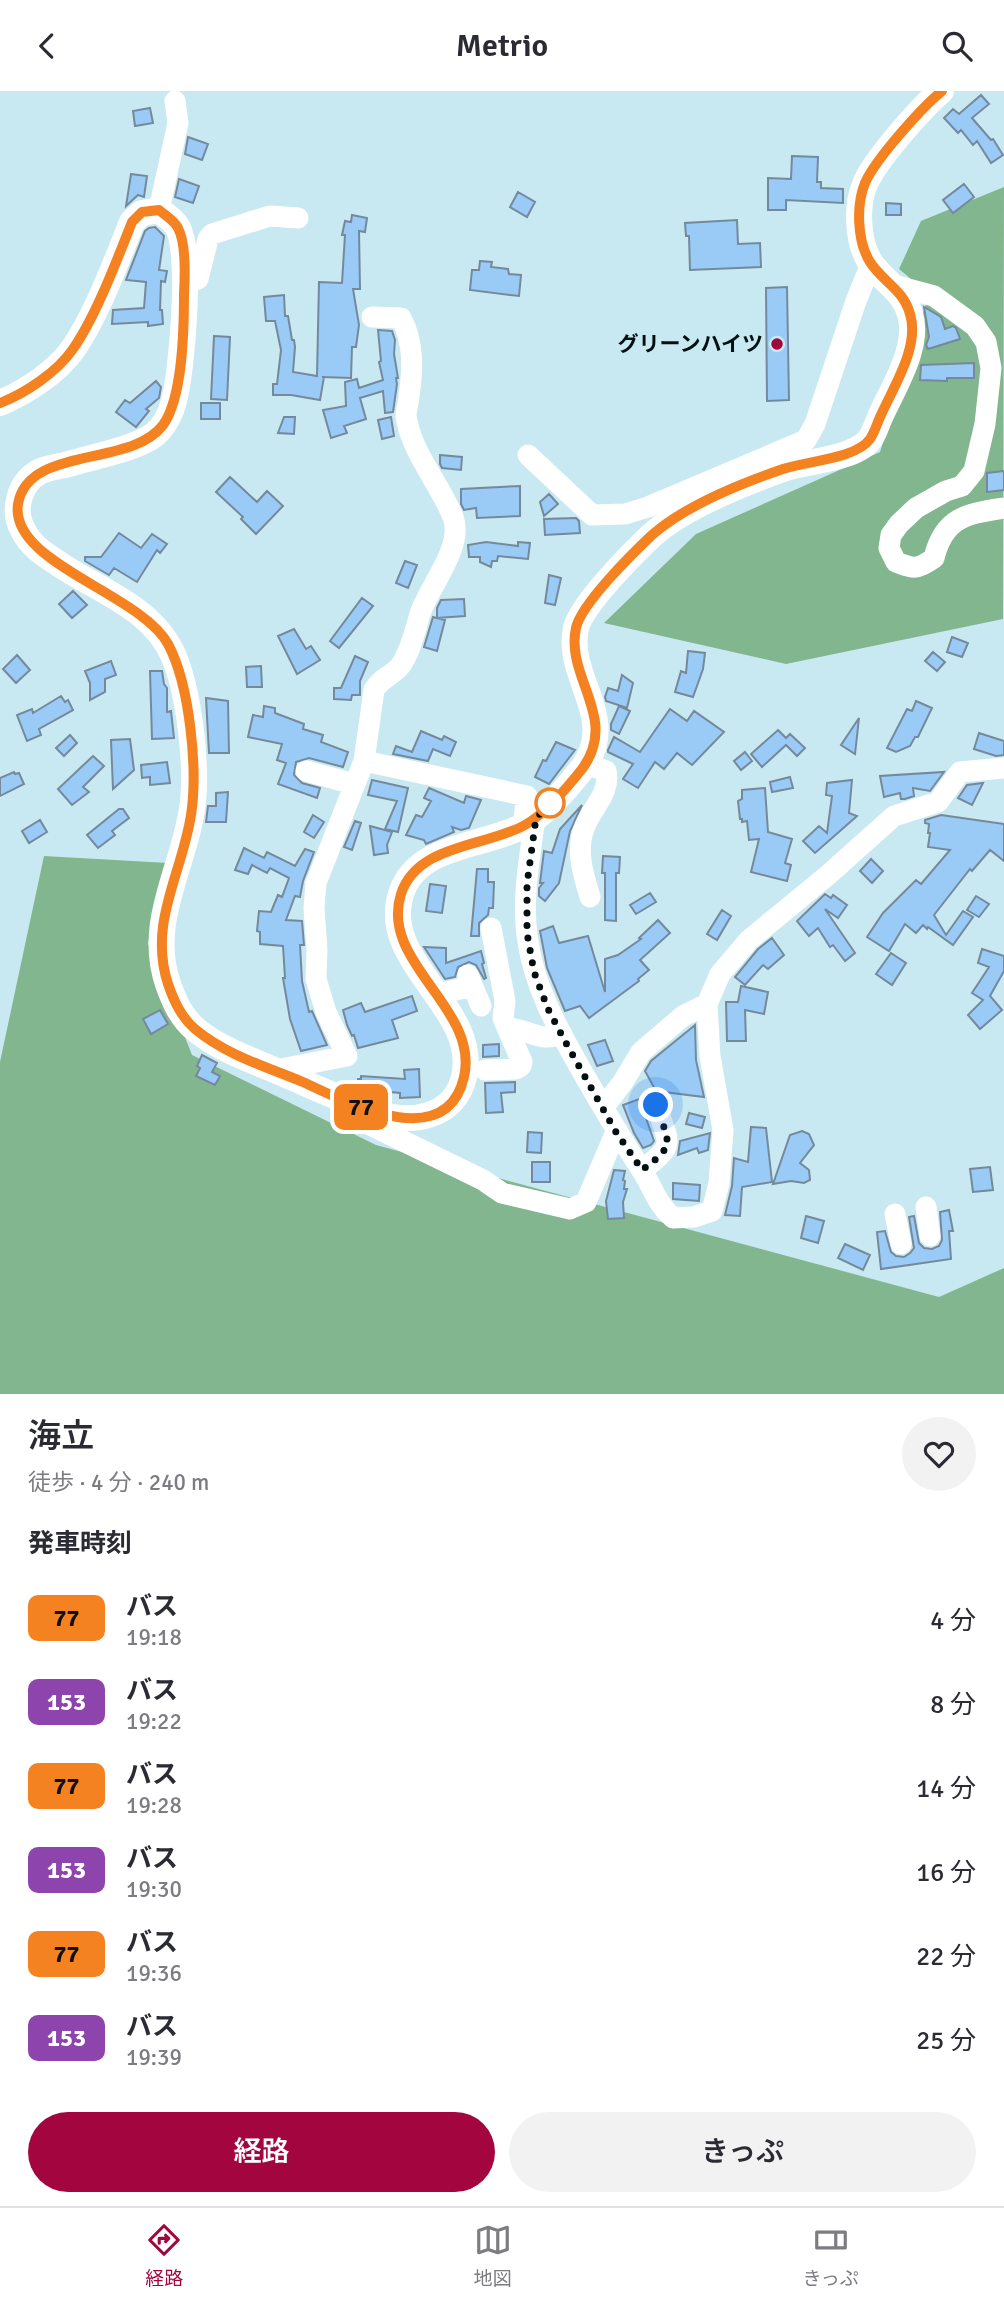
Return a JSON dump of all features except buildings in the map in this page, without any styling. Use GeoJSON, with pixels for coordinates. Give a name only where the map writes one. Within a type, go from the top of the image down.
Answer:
{"type":"FeatureCollection","features":[{"type":"Feature","properties":{"kind":"main road"},"geometry":{"type":"LineString","coordinates":[[0,403],[54,370],[72,351],[84,331],[132,222],[142,212],[159,210],[175,223],[181,232],[184,332],[174,403],[161,427],[138,444],[38,472],[21,493],[18,518],[32,545],[139,613],[157,628],[171,649],[178,668],[190,726],[194,793],[190,825],[161,928],[163,968],[174,1001],[189,1024],[230,1052],[343,1100],[383,1115],[411,1119],[430,1115],[444,1108],[454,1098],[463,1081],[466,1067],[464,1041],[460,1030],[435,995],[403,941],[398,912],[402,892],[416,870],[439,855],[529,822],[586,764],[596,737],[596,723],[576,648],[576,630],[583,612],[652,535],[680,514],[772,473],[800,463],[850,452],[870,440],[906,356],[912,334],[912,320],[908,306],[893,285],[871,264],[860,222],[861,194],[865,182],[880,160],[918,114],[942,91]]}},
{"type":"Feature","properties":{"kind":"street"},"geometry":{"type":"LineString","coordinates":[[159,210],[178,123],[176,101]]}},
{"type":"Feature","properties":{"kind":"street"},"geometry":{"type":"LineString","coordinates":[[184,283],[198,279],[208,239],[212,234],[270,216],[298,218]]}},
{"type":"Feature","properties":{"kind":"street"},"geometry":{"type":"LineString","coordinates":[[528,454],[592,515],[625,514],[648,507],[806,440],[815,424],[871,264]]}},
{"type":"Feature","properties":{"kind":"street"},"geometry":{"type":"LineString","coordinates":[[893,285],[934,296],[975,326],[986,342],[990,368],[985,424],[974,471],[962,486],[946,491],[916,508],[891,535],[889,548],[896,562],[913,568],[923,566],[934,558],[938,542],[960,517],[1004,508]]}},
{"type":"Feature","properties":{"kind":"street"},"geometry":{"type":"LineString","coordinates":[[276,1070],[347,1056],[326,1012],[316,979],[316,883],[364,761],[373,689],[378,682],[400,668],[411,646],[422,608],[440,575],[456,535],[454,520],[435,478],[413,442],[406,414],[412,371],[410,335],[401,318],[372,317]]}},
{"type":"Feature","properties":{"kind":"street"},"geometry":{"type":"LineString","coordinates":[[364,761],[527,796],[527,933],[534,972],[548,1009],[616,1132],[642,1170],[660,1206],[673,1218],[694,1217],[712,1211],[719,1182],[723,1130],[710,1056],[706,1004],[720,974],[749,940],[819,883],[894,816],[938,802],[960,772],[1004,768]]}},
{"type":"Feature","properties":{"kind":"street"},"geometry":{"type":"LineString","coordinates":[[586,764],[606,771],[608,779],[584,827],[582,838],[581,867],[590,897]]}},
{"type":"Feature","properties":{"kind":"street"},"geometry":{"type":"LineString","coordinates":[[306,771],[354,784]]}},
{"type":"Feature","properties":{"kind":"street"},"geometry":{"type":"LineString","coordinates":[[485,1070],[516,1069],[522,1062],[503,1018],[505,1001],[491,928]]}},
{"type":"Feature","properties":{"kind":"street"},"geometry":{"type":"LineString","coordinates":[[435,995],[470,979],[481,1006]]}},
{"type":"Feature","properties":{"kind":"street"},"geometry":{"type":"LineString","coordinates":[[603,1108],[641,1052],[683,1016],[706,1004]]}},
{"type":"Feature","properties":{"kind":"street"},"geometry":{"type":"LineString","coordinates":[[507,1028],[516,1028],[548,1039],[562,1034]]}},
{"type":"Feature","properties":{"kind":"street"},"geometry":{"type":"LineString","coordinates":[[343,1100],[358,1119],[483,1180],[502,1193],[570,1209],[586,1202],[616,1132]]}},
{"type":"Feature","properties":{"kind":"street"},"geometry":{"type":"LineString","coordinates":[[642,1170],[665,1152],[667,1146],[667,1137],[656,1105]]}},
{"type":"Feature","properties":{"kind":"street"},"geometry":{"type":"LineString","coordinates":[[926,1207],[930,1236]]}},
{"type":"Feature","properties":{"kind":"street"},"geometry":{"type":"LineString","coordinates":[[895,1214],[901,1244]]}},
{"type":"Feature","properties":{"kind":"green space"},"geometry":{"type":"Polygon","coordinates":[[[1004,187],[1003,619],[786,664],[604,623],[696,534],[880,452],[929,294],[899,269],[921,221],[1004,187]]]}},
{"type":"Feature","properties":{"kind":"green space"},"geometry":{"type":"Polygon","coordinates":[[[44,856],[168,863],[148,943],[192,1055],[376,1145],[939,1297],[1004,1268],[1004,1394],[0,1394],[0,1062],[44,856]]]}},
{"type":"Feature","properties":{"kind":"bus line","name":"77"},"geometry":{"type":"LineString","coordinates":[[0,403],[54,370],[72,351],[84,331],[132,222],[142,212],[159,210],[175,223],[181,232],[185,275],[184,332],[174,403],[168,416],[161,427],[145,441],[38,472],[21,493],[18,518],[32,545],[106,591],[157,628],[171,649],[178,668],[190,726],[194,793],[190,825],[161,928],[160,947],[163,968],[180,1012],[198,1032],[230,1052],[336,1097],[397,1119],[430,1115],[444,1108],[460,1090],[466,1067],[466,1054],[460,1030],[435,995],[403,941],[398,921],[402,892],[416,870],[439,855],[509,832],[536,818],[586,764],[596,737],[596,723],[578,660],[578,621],[589,604],[652,535],[680,514],[772,473],[800,463],[850,452],[870,440],[906,356],[912,334],[912,320],[901,295],[871,264],[861,235],[861,194],[873,169],[918,114],[942,91]]}},
{"type":"Feature","properties":{"kind":"place","name":"グリーンハイツ"},"geometry":{"type":"Point","coordinates":[777,344]}},
{"type":"Feature","properties":{"kind":"route"},"geometry":{"type":"LineString","coordinates":[[550,803],[554,800],[536,818],[527,884],[527,933],[534,972],[548,1009],[566,1043],[616,1132],[642,1170],[665,1152],[667,1146],[667,1137],[656,1105]]}}]}
